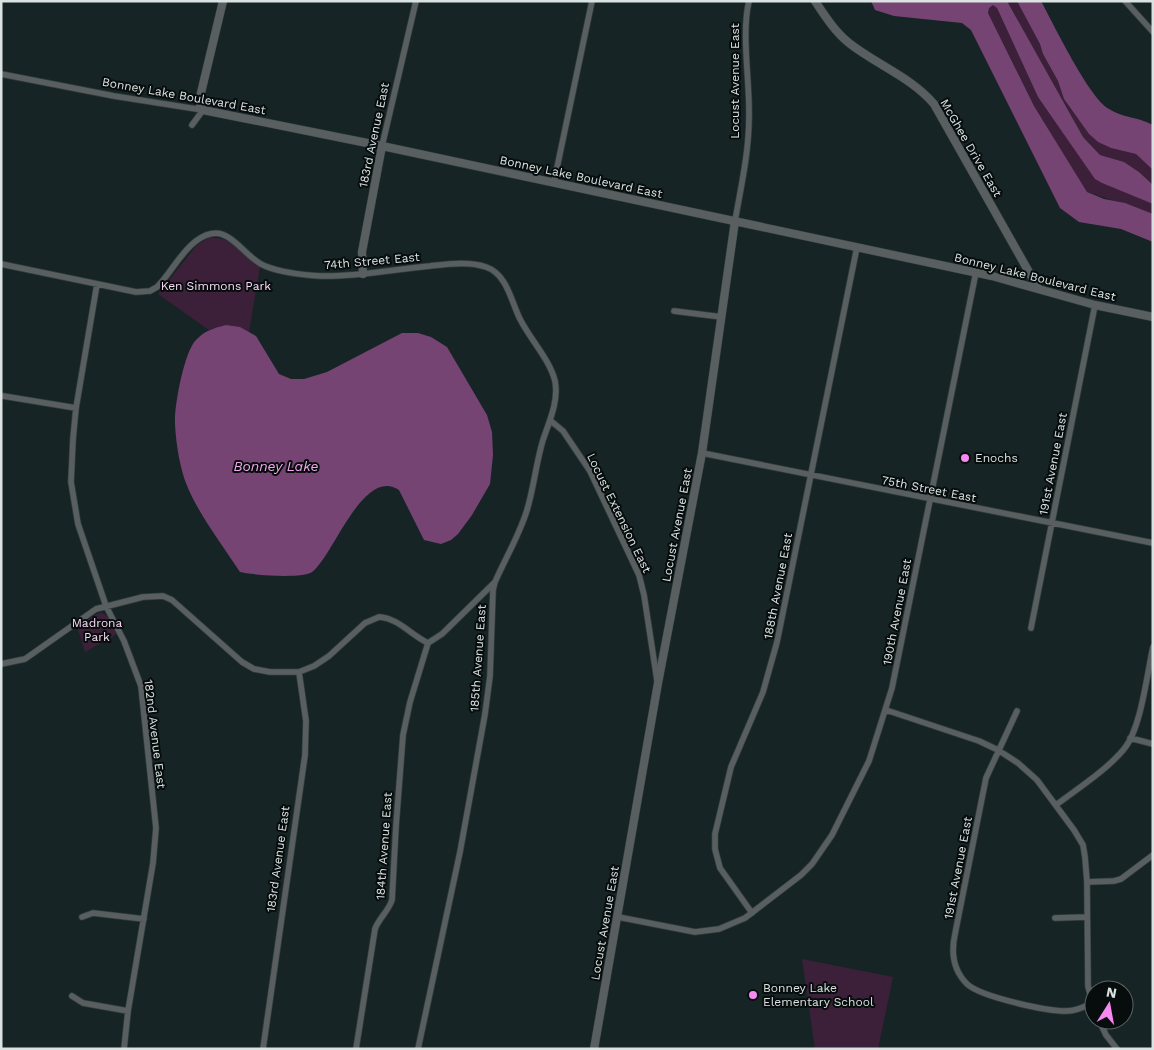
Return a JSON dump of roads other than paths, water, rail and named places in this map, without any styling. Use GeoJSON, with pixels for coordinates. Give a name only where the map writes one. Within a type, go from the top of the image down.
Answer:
{"type":"FeatureCollection","features":[{"type":"Feature","properties":{"kind":"street"},"geometry":{"type":"LineString","coordinates":[[192,125],[203,110],[200,106],[200,97],[223,1]]}},
{"type":"Feature","properties":{"kind":"street","name":"183rd Avenue East"},"geometry":{"type":"LineString","coordinates":[[363,274],[362,252],[382,146],[416,1]]}},
{"type":"Feature","properties":{"kind":"street"},"geometry":{"type":"LineString","coordinates":[[554,182],[592,1]]}},
{"type":"Feature","properties":{"kind":"street","name":"Locust Avenue East"},"geometry":{"type":"LineString","coordinates":[[594,1049],[658,683],[702,453],[749,127],[746,18],[749,1]]}},
{"type":"Feature","properties":{"kind":"street","name":"McGhee Drive East"},"geometry":{"type":"LineString","coordinates":[[815,1],[829,22],[844,38],[913,85],[934,104],[1038,288]]}},
{"type":"Feature","properties":{"kind":"street"},"geometry":{"type":"LineString","coordinates":[[1125,1],[1153,32]]}},
{"type":"Feature","properties":{"kind":"street","name":"Bonney Lake Boulevard East"},"geometry":{"type":"LineString","coordinates":[[1,74],[114,96],[203,110],[554,182],[976,272],[1095,305],[1153,317]]}},
{"type":"Feature","properties":{"kind":"street","name":"74th Street East"},"geometry":{"type":"LineString","coordinates":[[1,264],[136,292],[150,291],[161,282],[196,241],[207,235],[215,234],[230,236],[252,258],[272,269],[321,276],[363,274],[440,265],[472,264],[494,270],[499,274],[505,286]]}},
{"type":"Feature","properties":{"kind":"street","name":"188th Avenue East"},"geometry":{"type":"LineString","coordinates":[[752,913],[720,868],[715,849],[715,834],[731,767],[763,692],[773,659],[857,247]]}},
{"type":"Feature","properties":{"kind":"street","name":"190th Avenue East"},"geometry":{"type":"LineString","coordinates":[[618,917],[695,932],[719,929],[752,913],[800,875],[824,848],[869,761],[886,710],[976,272]]}},
{"type":"Feature","properties":{"kind":"street","name":"182nd Avenue East"},"geometry":{"type":"LineString","coordinates":[[97,284],[76,408],[71,461],[74,502],[78,524],[106,606],[124,641],[141,686],[156,828],[153,864],[128,1011],[124,1049]]}},
{"type":"Feature","properties":{"kind":"street","name":"185th Avenue East"},"geometry":{"type":"LineString","coordinates":[[418,1049],[460,852],[485,714],[489,687],[494,582],[527,512],[544,440],[551,420],[556,387],[554,378],[520,320],[505,286]]}},
{"type":"Feature","properties":{"kind":"street","name":"191st Avenue East"},"geometry":{"type":"LineString","coordinates":[[1031,628],[1095,305]]}},
{"type":"Feature","properties":{"kind":"street"},"geometry":{"type":"LineString","coordinates":[[674,311],[722,316]]}},
{"type":"Feature","properties":{"kind":"street"},"geometry":{"type":"LineString","coordinates":[[3,396],[76,408]]}},
{"type":"Feature","properties":{"kind":"street","name":"Locust Extension East"},"geometry":{"type":"LineString","coordinates":[[551,420],[564,431],[590,471],[639,575],[658,683]]}},
{"type":"Feature","properties":{"kind":"street","name":"75th Street East"},"geometry":{"type":"LineString","coordinates":[[702,453],[1153,543]]}},
{"type":"Feature","properties":{"kind":"street"},"geometry":{"type":"LineString","coordinates":[[1,664],[25,659],[86,614],[96,609],[143,597],[167,597],[180,606],[211,636],[248,666],[270,672],[299,672],[322,662],[365,624],[375,618],[383,617],[395,621],[428,643],[449,628],[494,582]]}},
{"type":"Feature","properties":{"kind":"street","name":"184th Avenue East"},"geometry":{"type":"LineString","coordinates":[[356,1049],[375,929],[392,900],[404,728],[428,643]]}},
{"type":"Feature","properties":{"kind":"street"},"geometry":{"type":"LineString","coordinates":[[1056,805],[1126,748],[1140,711],[1153,647]]}},
{"type":"Feature","properties":{"kind":"street","name":"183rd Avenue East"},"geometry":{"type":"LineString","coordinates":[[263,1049],[305,755],[306,721],[299,672]]}},
{"type":"Feature","properties":{"kind":"street"},"geometry":{"type":"LineString","coordinates":[[886,710],[979,741],[998,750],[1028,771],[1047,792],[1074,830],[1082,846],[1087,882],[1088,980]]}},
{"type":"Feature","properties":{"kind":"street","name":"191st Avenue East"},"geometry":{"type":"LineString","coordinates":[[1017,711],[998,750],[984,788],[954,934],[953,956],[960,974],[967,984],[978,992],[1007,1000],[1065,1011],[1084,1007]]}},
{"type":"Feature","properties":{"kind":"street"},"geometry":{"type":"LineString","coordinates":[[1130,738],[1153,744]]}},
{"type":"Feature","properties":{"kind":"street"},"geometry":{"type":"LineString","coordinates":[[1087,882],[1121,879],[1153,855]]}},
{"type":"Feature","properties":{"kind":"street"},"geometry":{"type":"LineString","coordinates":[[82,917],[93,913],[144,919]]}},
{"type":"Feature","properties":{"kind":"street"},"geometry":{"type":"LineString","coordinates":[[1055,918],[1088,917]]}},
{"type":"Feature","properties":{"kind":"street"},"geometry":{"type":"LineString","coordinates":[[72,996],[83,1003],[128,1011]]}},
{"type":"Feature","properties":{"kind":"street"},"geometry":{"type":"LineString","coordinates":[[1103,1030],[1117,1049]]}},
{"type":"Feature","properties":{"kind":"water"},"geometry":{"type":"Polygon","coordinates":[[[871,1],[1007,1],[1083,137],[1100,155],[1124,162],[1153,185],[1153,204],[1095,179],[1038,97],[997,8],[993,5],[989,8],[988,13],[1034,106],[1087,192],[1104,199],[1125,203],[1153,214],[1153,242],[1121,229],[1079,222],[1060,208],[971,30],[962,23],[894,16],[875,10],[871,1]]]}},
{"type":"Feature","properties":{"kind":"water"},"geometry":{"type":"Polygon","coordinates":[[[1017,1],[1041,1],[1072,60],[1101,102],[1114,112],[1153,125],[1153,170],[1136,154],[1111,148],[1098,142],[1089,134],[1064,99],[1058,81],[1017,1]]]}},
{"type":"Feature","properties":{"kind":"water","name":"Bonney Lake"},"geometry":{"type":"Polygon","coordinates":[[[226,325],[240,327],[256,336],[279,374],[291,379],[304,379],[327,372],[402,333],[418,333],[431,337],[447,347],[487,415],[492,432],[493,455],[490,484],[472,515],[458,534],[451,540],[441,544],[424,540],[399,490],[386,486],[373,491],[361,501],[312,572],[288,576],[240,572],[205,520],[188,488],[179,457],[175,424],[176,405],[181,380],[192,346],[206,332],[226,325]]]}},
{"type":"Feature","properties":{"kind":"place","name":"Enochs"},"geometry":{"type":"Point","coordinates":[965,458]}},
{"type":"Feature","properties":{"kind":"place","name":"Bonney Lake Elementary School"},"geometry":{"type":"Point","coordinates":[753,995]}},
{"type":"Feature","properties":{"kind":"park label","name":"Ken Simmons Park"},"geometry":{"type":"Point","coordinates":[216,286]}},
{"type":"Feature","properties":{"kind":"park label","name":"Madrona Park"},"geometry":{"type":"Point","coordinates":[97,630]}}]}
